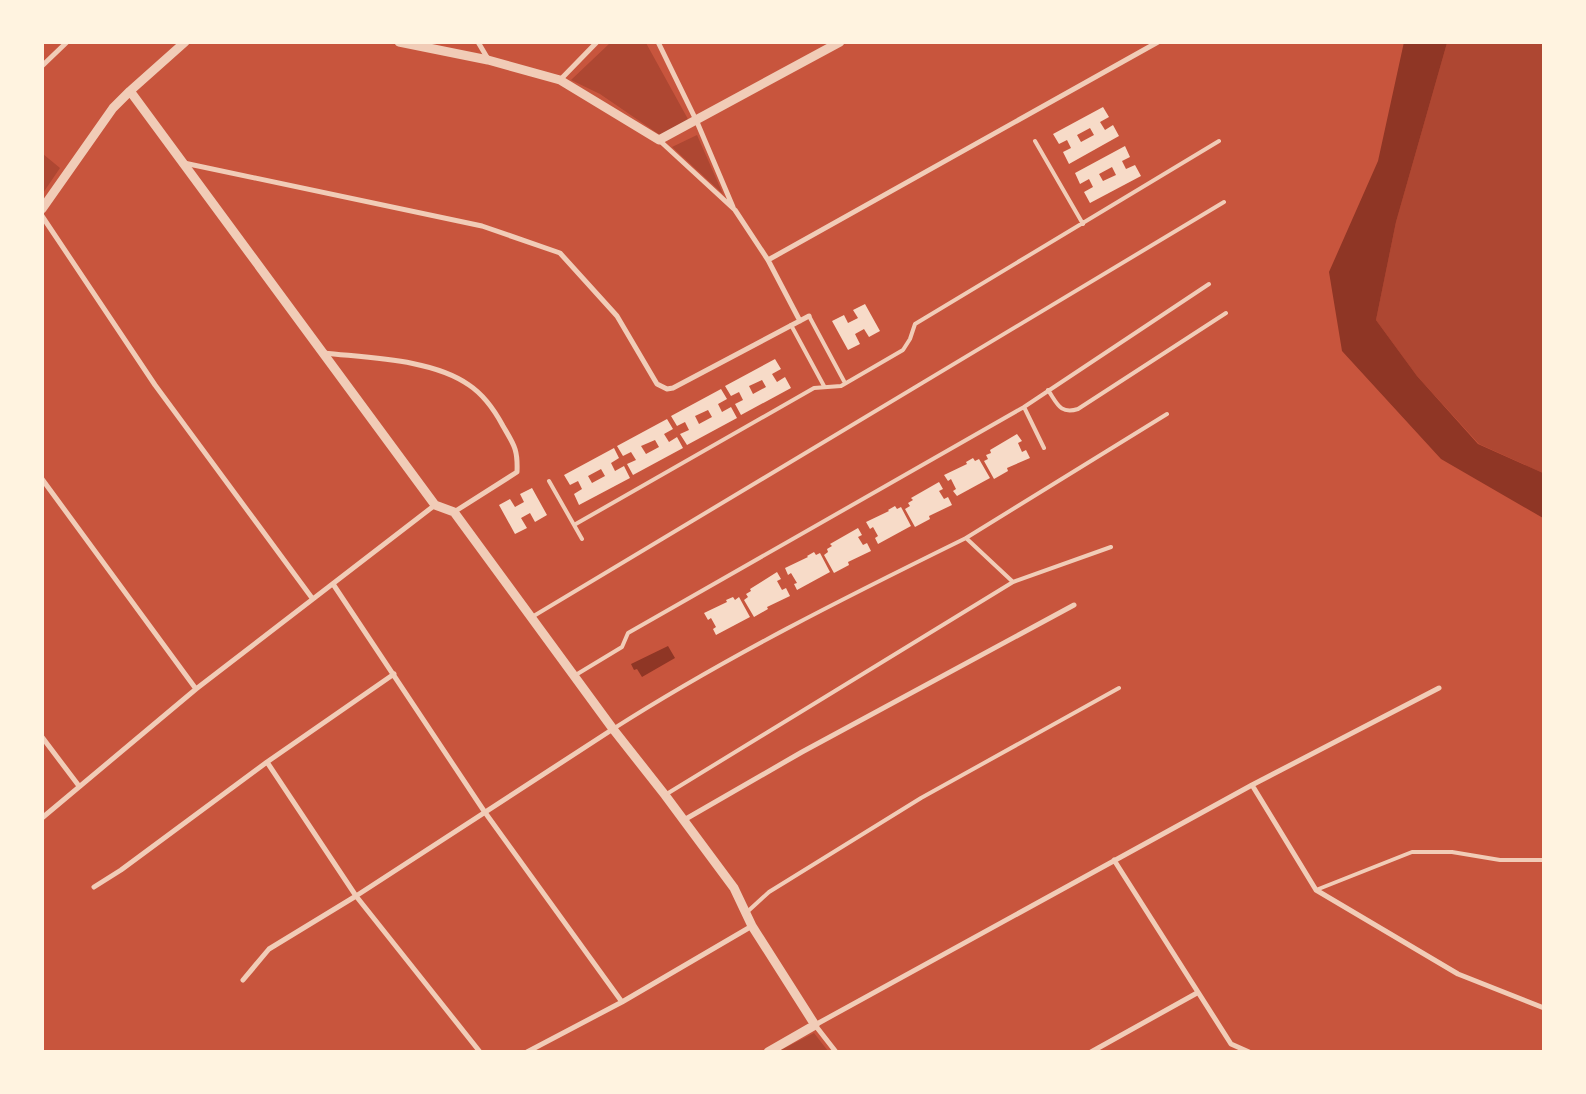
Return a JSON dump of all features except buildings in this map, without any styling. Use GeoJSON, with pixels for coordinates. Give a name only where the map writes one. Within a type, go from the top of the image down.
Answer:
{"type":"FeatureCollection","features":[{"type":"Feature","properties":{"kind":"street"},"geometry":{"type":"LineString","coordinates":[[42,66],[67,42]]}},
{"type":"Feature","properties":{"kind":"street"},"geometry":{"type":"LineString","coordinates":[[42,209],[95,132],[130,91],[185,42]]}},
{"type":"Feature","properties":{"kind":"street"},"geometry":{"type":"LineString","coordinates":[[399,42],[488,60],[560,80],[659,140],[735,210]]}},
{"type":"Feature","properties":{"kind":"street"},"geometry":{"type":"LineString","coordinates":[[478,42],[488,60]]}},
{"type":"Feature","properties":{"kind":"street"},"geometry":{"type":"LineString","coordinates":[[560,80],[597,42]]}},
{"type":"Feature","properties":{"kind":"street"},"geometry":{"type":"LineString","coordinates":[[658,42],[697,122],[735,210],[768,260],[800,321]]}},
{"type":"Feature","properties":{"kind":"street"},"geometry":{"type":"LineString","coordinates":[[659,140],[697,122],[840,42]]}},
{"type":"Feature","properties":{"kind":"street"},"geometry":{"type":"LineString","coordinates":[[768,260],[1158,42]]}},
{"type":"Feature","properties":{"kind":"street"},"geometry":{"type":"LineString","coordinates":[[130,91],[435,506],[454,512],[613,729],[734,888],[752,926],[815,1026],[836,1052]]}},
{"type":"Feature","properties":{"kind":"street"},"geometry":{"type":"LineString","coordinates":[[184,163],[482,226],[560,253],[617,316],[657,384],[666,389],[674,388],[809,316]]}},
{"type":"Feature","properties":{"kind":"street"},"geometry":{"type":"LineString","coordinates":[[42,216],[146,373],[312,598]]}},
{"type":"Feature","properties":{"kind":"street"},"geometry":{"type":"LineString","coordinates":[[321,353],[395,361],[440,370],[469,385],[494,409],[518,452],[517,472],[454,512]]}},
{"type":"Feature","properties":{"kind":"street"},"geometry":{"type":"LineString","coordinates":[[42,479],[196,689]]}},
{"type":"Feature","properties":{"kind":"street"},"geometry":{"type":"LineString","coordinates":[[42,818],[196,689],[312,598],[435,506]]}},
{"type":"Feature","properties":{"kind":"street"},"geometry":{"type":"LineString","coordinates":[[333,584],[484,811],[622,1002]]}},
{"type":"Feature","properties":{"kind":"street"},"geometry":{"type":"LineString","coordinates":[[684,820],[802,752],[1074,605]]}},
{"type":"Feature","properties":{"kind":"street"},"geometry":{"type":"LineString","coordinates":[[94,887],[121,870],[267,762],[394,674]]}},
{"type":"Feature","properties":{"kind":"street"},"geometry":{"type":"LineString","coordinates":[[768,1052],[1252,785],[1439,688]]}},
{"type":"Feature","properties":{"kind":"street"},"geometry":{"type":"LineString","coordinates":[[243,980],[269,949],[356,896],[484,811],[613,729]]}},
{"type":"Feature","properties":{"kind":"street"},"geometry":{"type":"LineString","coordinates":[[42,738],[79,786]]}},
{"type":"Feature","properties":{"kind":"street"},"geometry":{"type":"LineString","coordinates":[[267,762],[356,896],[480,1052]]}},
{"type":"Feature","properties":{"kind":"street"},"geometry":{"type":"LineString","coordinates":[[1252,785],[1316,890],[1458,974],[1544,1008]]}},
{"type":"Feature","properties":{"kind":"street"},"geometry":{"type":"LineString","coordinates":[[1114,860],[1231,1044],[1249,1052]]}},
{"type":"Feature","properties":{"kind":"street"},"geometry":{"type":"LineString","coordinates":[[527,1052],[622,1002],[752,926]]}},
{"type":"Feature","properties":{"kind":"street"},"geometry":{"type":"LineString","coordinates":[[1091,1052],[1197,993]]}},
{"type":"Feature","properties":{"kind":"lane"},"geometry":{"type":"LineString","coordinates":[[1035,140],[1083,224]]}},
{"type":"Feature","properties":{"kind":"lane"},"geometry":{"type":"LineString","coordinates":[[574,525],[814,388],[824,386],[837,387],[903,350],[910,339],[915,324],[1219,141]]}},
{"type":"Feature","properties":{"kind":"lane"},"geometry":{"type":"LineString","coordinates":[[532,616],[1224,202]]}},
{"type":"Feature","properties":{"kind":"lane"},"geometry":{"type":"LineString","coordinates":[[574,676],[622,648],[628,633],[1024,407],[1209,284]]}},
{"type":"Feature","properties":{"kind":"lane"},"geometry":{"type":"LineString","coordinates":[[1048,390],[1061,409],[1069,412],[1078,409],[1226,312]]}},
{"type":"Feature","properties":{"kind":"lane"},"geometry":{"type":"LineString","coordinates":[[809,316],[845,383]]}},
{"type":"Feature","properties":{"kind":"lane"},"geometry":{"type":"LineString","coordinates":[[791,325],[824,386]]}},
{"type":"Feature","properties":{"kind":"lane"},"geometry":{"type":"LineString","coordinates":[[1024,407],[1044,448]]}},
{"type":"Feature","properties":{"kind":"lane"},"geometry":{"type":"LineString","coordinates":[[613,729],[670,693],[836,602],[966,538],[1167,414]]}},
{"type":"Feature","properties":{"kind":"lane"},"geometry":{"type":"LineString","coordinates":[[549,481],[582,538]]}},
{"type":"Feature","properties":{"kind":"lane"},"geometry":{"type":"LineString","coordinates":[[966,538],[1013,582]]}},
{"type":"Feature","properties":{"kind":"lane"},"geometry":{"type":"LineString","coordinates":[[665,795],[1013,582],[1111,547]]}},
{"type":"Feature","properties":{"kind":"lane"},"geometry":{"type":"LineString","coordinates":[[746,913],[769,892],[921,798],[1119,688]]}},
{"type":"Feature","properties":{"kind":"lane"},"geometry":{"type":"LineString","coordinates":[[1316,890],[1412,852],[1452,852],[1500,860],[1544,860]]}},
{"type":"Feature","properties":{"kind":"shaded area"},"geometry":{"type":"Polygon","coordinates":[[[1404,42],[1447,43],[1396,222],[1376,320],[1417,376],[1478,444],[1543,473],[1543,518],[1441,459],[1342,351],[1329,272],[1378,161],[1404,42]]]}},
{"type":"Feature","properties":{"kind":"shaded area"},"geometry":{"type":"Polygon","coordinates":[[[610,43],[646,43],[689,121],[660,135],[600,94],[571,80],[610,43]]]}},
{"type":"Feature","properties":{"kind":"shaded area"},"geometry":{"type":"Polygon","coordinates":[[[1447,43],[1543,43],[1543,473],[1479,444],[1417,376],[1376,320],[1396,222],[1447,43]]]}},
{"type":"Feature","properties":{"kind":"shaded area"},"geometry":{"type":"Polygon","coordinates":[[[697,135],[723,194],[672,147],[697,135]]]}},
{"type":"Feature","properties":{"kind":"shaded area"},"geometry":{"type":"Polygon","coordinates":[[[43,154],[60,168],[43,193],[43,154]]]}},
{"type":"Feature","properties":{"kind":"shaded area"},"geometry":{"type":"Polygon","coordinates":[[[668,646],[675,658],[642,677],[637,669],[634,670],[631,664],[668,646]]]}},
{"type":"Feature","properties":{"kind":"shaded area"},"geometry":{"type":"Polygon","coordinates":[[[814,1033],[828,1051],[779,1051],[814,1033]]]}}]}
